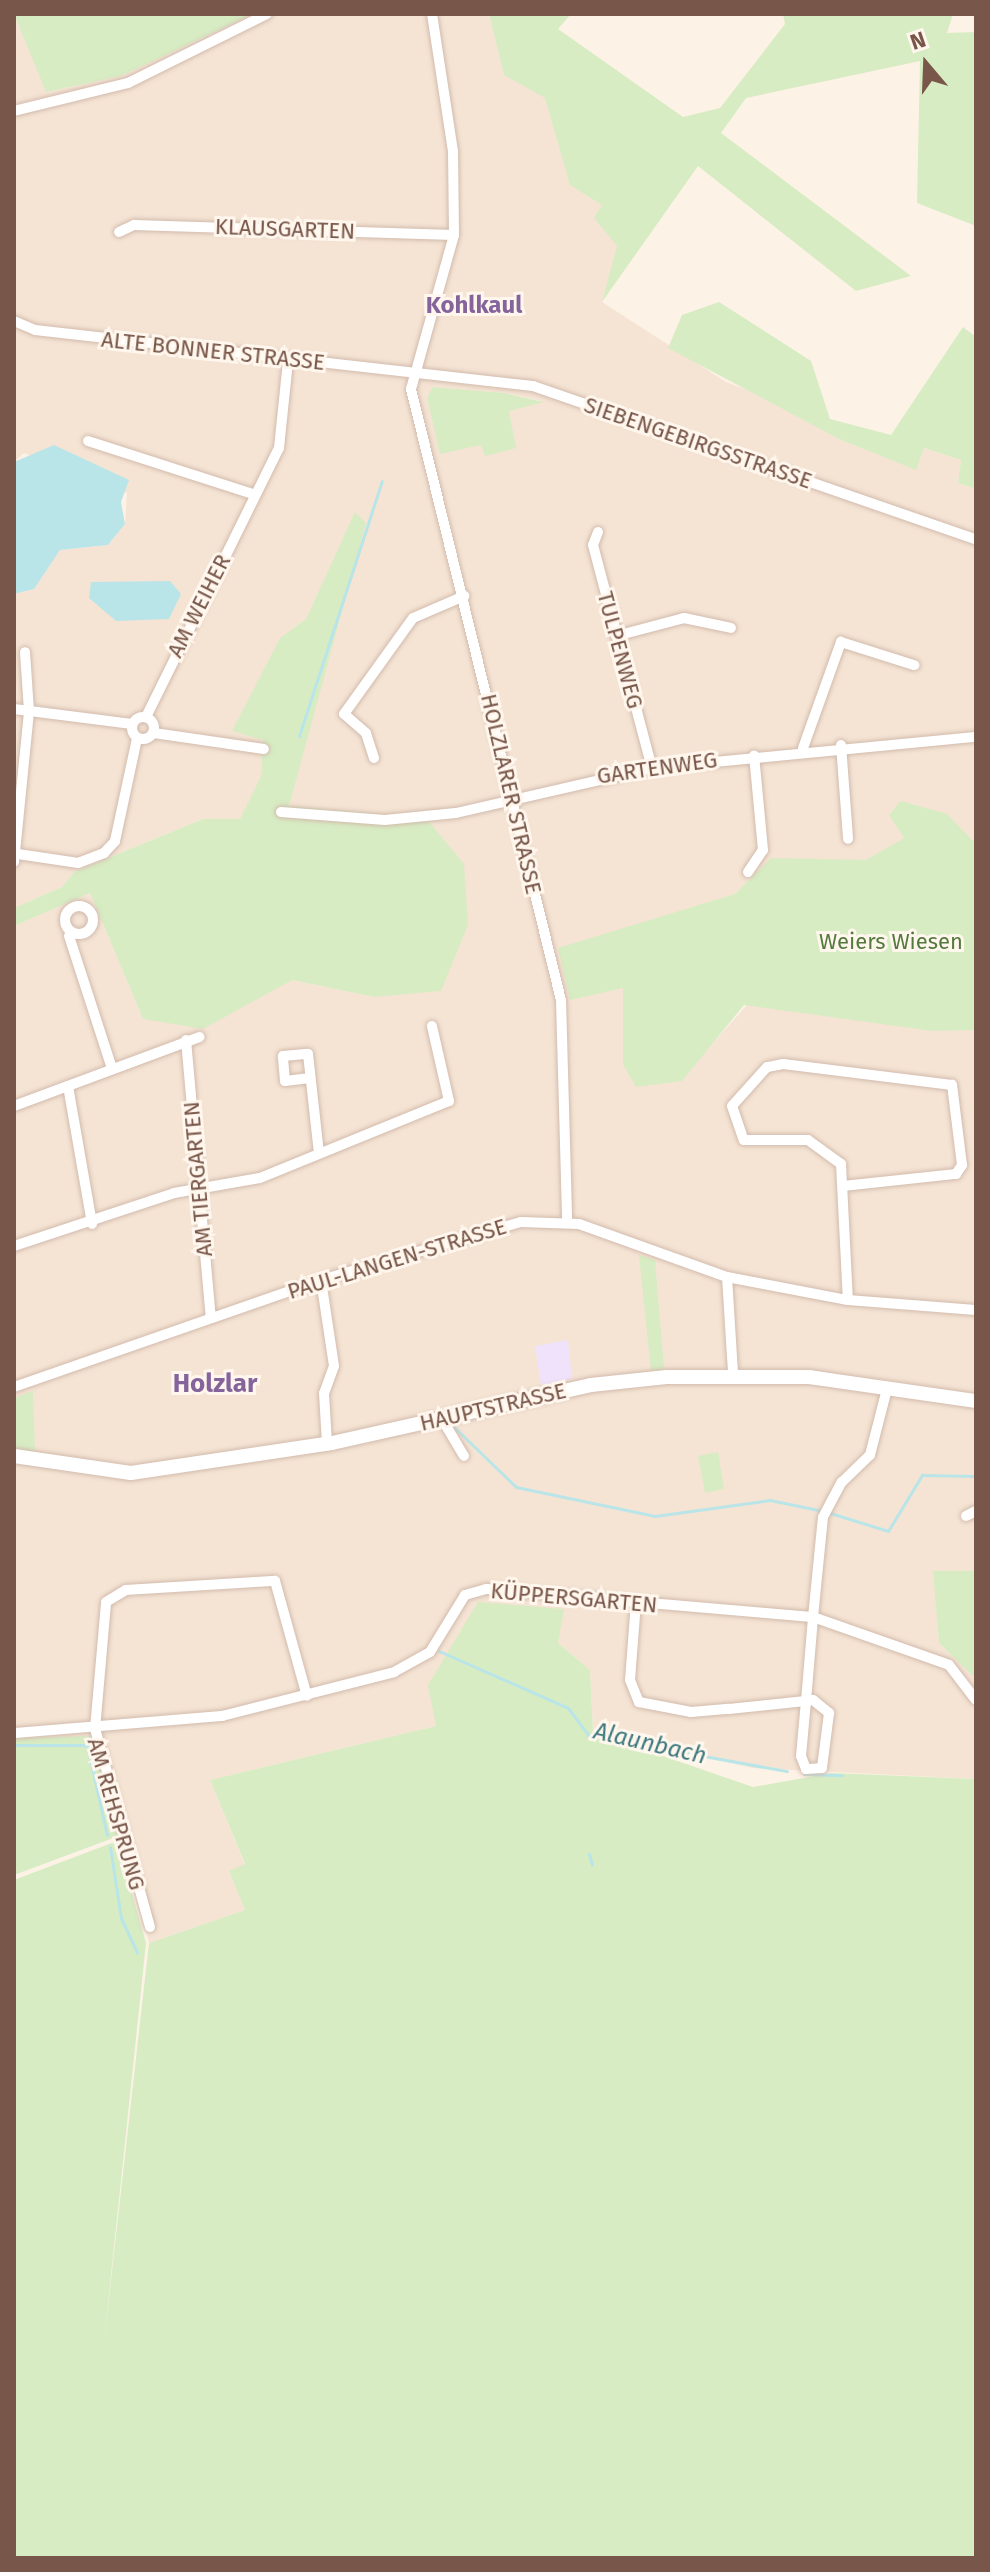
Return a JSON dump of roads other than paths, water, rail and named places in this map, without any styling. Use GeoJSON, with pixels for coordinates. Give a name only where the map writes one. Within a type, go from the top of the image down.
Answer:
{"type":"FeatureCollection","features":[{"type":"Feature","properties":{"kind":"main road","name":"HAUPTSTRASSE"},"geometry":{"type":"LineString","coordinates":[[14,1456],[116,1473],[327,1444],[591,1385],[733,1373],[976,1401]]}},
{"type":"Feature","properties":{"kind":"street"},"geometry":{"type":"LineString","coordinates":[[14,111],[128,83],[267,14]]}},
{"type":"Feature","properties":{"kind":"street","name":"HOLZLARER STRASSE"},"geometry":{"type":"LineString","coordinates":[[432,14],[454,162],[454,235],[414,373],[415,410],[464,596],[561,1000],[567,1221]]}},
{"type":"Feature","properties":{"kind":"street","name":"KLAUSGARTEN"},"geometry":{"type":"LineString","coordinates":[[119,232],[134,225],[454,235]]}},
{"type":"Feature","properties":{"kind":"street","name":"ALTE BONNER STRASSE"},"geometry":{"type":"LineString","coordinates":[[14,321],[35,330],[414,373]]}},
{"type":"Feature","properties":{"kind":"street","name":"AM WEIHER"},"geometry":{"type":"LineString","coordinates":[[146,717],[253,494],[279,448],[288,361]]}},
{"type":"Feature","properties":{"kind":"street","name":"SIEBENGEBIRGSSTRASSE"},"geometry":{"type":"LineString","coordinates":[[414,373],[533,386],[976,539]]}},
{"type":"Feature","properties":{"kind":"street"},"geometry":{"type":"LineString","coordinates":[[88,441],[253,494]]}},
{"type":"Feature","properties":{"kind":"street","name":"TULPENWEG"},"geometry":{"type":"LineString","coordinates":[[598,532],[593,545],[652,768]]}},
{"type":"Feature","properties":{"kind":"street"},"geometry":{"type":"LineString","coordinates":[[374,758],[366,733],[344,714],[413,618],[464,596]]}},
{"type":"Feature","properties":{"kind":"street"},"geometry":{"type":"LineString","coordinates":[[616,636],[684,618],[731,628]]}},
{"type":"Feature","properties":{"kind":"street"},"geometry":{"type":"LineString","coordinates":[[803,748],[841,642],[914,665]]}},
{"type":"Feature","properties":{"kind":"street"},"geometry":{"type":"LineString","coordinates":[[25,652],[29,711],[16,858],[78,863],[104,853],[115,841],[137,738],[132,724]]}},
{"type":"Feature","properties":{"kind":"street"},"geometry":{"type":"LineString","coordinates":[[14,709],[132,724],[146,717],[154,733]]}},
{"type":"Feature","properties":{"kind":"street"},"geometry":{"type":"LineString","coordinates":[[137,738],[154,733],[264,749]]}},
{"type":"Feature","properties":{"kind":"street","name":"GARTENWEG"},"geometry":{"type":"LineString","coordinates":[[281,812],[385,820],[456,813],[511,795],[652,768],[803,748],[976,737]]}},
{"type":"Feature","properties":{"kind":"street"},"geometry":{"type":"LineString","coordinates":[[841,745],[848,839]]}},
{"type":"Feature","properties":{"kind":"street"},"geometry":{"type":"LineString","coordinates":[[748,872],[763,850],[754,755]]}},
{"type":"Feature","properties":{"kind":"street"},"geometry":{"type":"LineString","coordinates":[[69,936],[111,1065]]}},
{"type":"Feature","properties":{"kind":"street"},"geometry":{"type":"LineString","coordinates":[[14,1246],[199,1190],[260,1178],[449,1101],[432,1026]]}},
{"type":"Feature","properties":{"kind":"street"},"geometry":{"type":"LineString","coordinates":[[14,1106],[68,1086],[111,1065],[200,1037]]}},
{"type":"Feature","properties":{"kind":"street","name":"AM TIERGARTEN"},"geometry":{"type":"LineString","coordinates":[[183,1042],[211,1318]]}},
{"type":"Feature","properties":{"kind":"street"},"geometry":{"type":"LineString","coordinates":[[843,1186],[956,1174],[962,1165],[952,1085],[767,1067],[732,1106],[734,1130],[744,1140],[820,1144],[841,1164],[848,1300]]}},
{"type":"Feature","properties":{"kind":"street"},"geometry":{"type":"LineString","coordinates":[[310,1078],[319,1153]]}},
{"type":"Feature","properties":{"kind":"street"},"geometry":{"type":"LineString","coordinates":[[68,1086],[92,1224]]}},
{"type":"Feature","properties":{"kind":"street","name":"PAUL-LANGEN-STRASSE"},"geometry":{"type":"LineString","coordinates":[[14,1387],[321,1280],[483,1229],[567,1221],[727,1277],[848,1300],[976,1310]]}},
{"type":"Feature","properties":{"kind":"street"},"geometry":{"type":"LineString","coordinates":[[727,1277],[733,1373]]}},
{"type":"Feature","properties":{"kind":"street"},"geometry":{"type":"LineString","coordinates":[[321,1280],[334,1366],[324,1393],[327,1444]]}},
{"type":"Feature","properties":{"kind":"street"},"geometry":{"type":"LineString","coordinates":[[636,1602],[630,1680],[639,1702],[691,1712],[806,1701],[829,1710],[826,1760],[817,1771],[806,1769],[801,1756],[806,1701],[813,1617],[823,1517],[828,1502],[870,1455],[887,1389]]}},
{"type":"Feature","properties":{"kind":"street"},"geometry":{"type":"LineString","coordinates":[[442,1419],[464,1456]]}},
{"type":"Feature","properties":{"kind":"street"},"geometry":{"type":"LineString","coordinates":[[95,1729],[102,1609],[126,1590],[275,1581],[307,1696]]}},
{"type":"Feature","properties":{"kind":"street","name":"KÜPPERSGARTEN"},"geometry":{"type":"LineString","coordinates":[[95,1729],[222,1716],[307,1696],[414,1665],[474,1591],[813,1617],[949,1665],[976,1700]]}},
{"type":"Feature","properties":{"kind":"street","name":"AM REHSPRUNG"},"geometry":{"type":"LineString","coordinates":[[14,1733],[95,1729],[150,1927]]}},
{"type":"Feature","properties":{"kind":"water"},"geometry":{"type":"Polygon","coordinates":[[[54,445],[129,480],[121,502],[125,524],[108,545],[60,550],[34,589],[14,594],[14,462],[54,445]]]}},
{"type":"Feature","properties":{"kind":"water"},"geometry":{"type":"Polygon","coordinates":[[[170,581],[181,594],[169,619],[116,621],[89,598],[91,582],[170,581]]]}},
{"type":"Feature","properties":{"kind":"waterway"},"geometry":{"type":"LineString","coordinates":[[299,736],[382,481]]}},
{"type":"Feature","properties":{"kind":"waterway"},"geometry":{"type":"LineString","coordinates":[[452,1425],[516,1487],[655,1516],[770,1500],[823,1511]]}},
{"type":"Feature","properties":{"kind":"waterway"},"geometry":{"type":"LineString","coordinates":[[830,1513],[888,1531],[922,1475],[976,1476]]}},
{"type":"Feature","properties":{"kind":"waterway","name":"Alaunbach"},"geometry":{"type":"LineString","coordinates":[[439,1651],[568,1708],[588,1735],[787,1771]]}},
{"type":"Feature","properties":{"kind":"waterway"},"geometry":{"type":"LineString","coordinates":[[14,1745],[87,1745],[107,1835]]}},
{"type":"Feature","properties":{"kind":"waterway","name":"Alaunbach"},"geometry":{"type":"LineString","coordinates":[[804,1774],[842,1775]]}},
{"type":"Feature","properties":{"kind":"waterway"},"geometry":{"type":"LineString","coordinates":[[110,1847],[121,1918],[137,1953]]}},
{"type":"Feature","properties":{"kind":"waterway"},"geometry":{"type":"LineString","coordinates":[[589,1854],[592,1865]]}},
{"type":"Feature","properties":{"kind":"district","name":"Kohlkaul"},"geometry":{"type":"Point","coordinates":[474,306]}},
{"type":"Feature","properties":{"kind":"district","name":"Holzlar"},"geometry":{"type":"Point","coordinates":[215,1384]}},
{"type":"Feature","properties":{"kind":"park label","name":"Weiers Wiesen"},"geometry":{"type":"Point","coordinates":[891,942]}}]}
